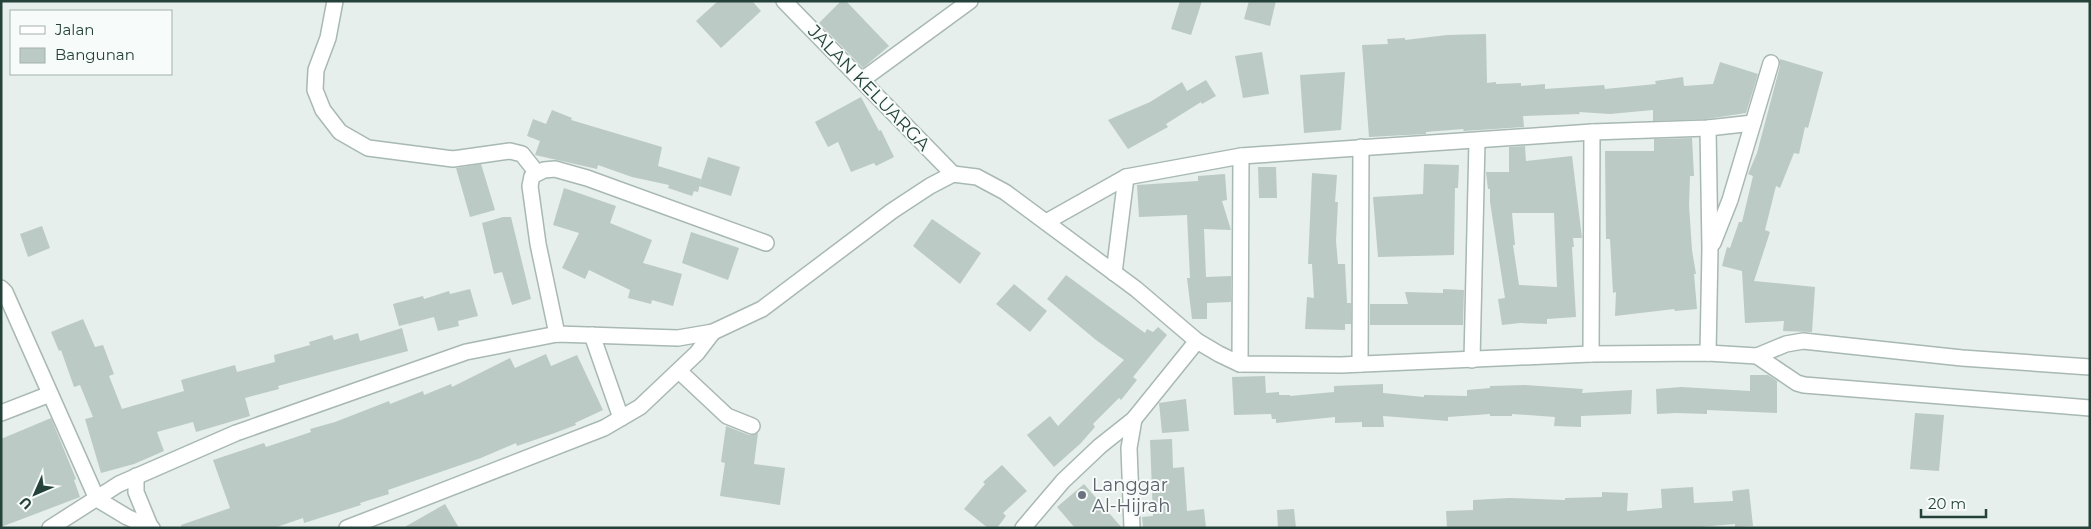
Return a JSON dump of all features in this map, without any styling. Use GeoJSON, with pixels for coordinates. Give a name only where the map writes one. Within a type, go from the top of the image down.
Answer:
{"type":"FeatureCollection","features":[{"type":"Feature","properties":{"kind":"street"},"geometry":{"type":"LineString","coordinates":[[335,1],[328,38],[316,70],[315,90],[323,110],[340,132],[368,148],[453,159],[510,151],[522,154],[537,173]]}},
{"type":"Feature","properties":{"kind":"street","name":"JALAN KELUARGA"},"geometry":{"type":"LineString","coordinates":[[784,1],[953,174]]}},
{"type":"Feature","properties":{"kind":"street"},"geometry":{"type":"LineString","coordinates":[[862,80],[970,1]]}},
{"type":"Feature","properties":{"kind":"street"},"geometry":{"type":"LineString","coordinates":[[1710,249],[1730,200],[1771,63]]}},
{"type":"Feature","properties":{"kind":"street"},"geometry":{"type":"LineString","coordinates":[[1046,222],[1126,177],[1241,156],[1592,132],[1708,128],[1753,123]]}},
{"type":"Feature","properties":{"kind":"street"},"geometry":{"type":"LineString","coordinates":[[1708,128],[1710,249],[1708,353]]}},
{"type":"Feature","properties":{"kind":"street"},"geometry":{"type":"LineString","coordinates":[[1591,354],[1592,132]]}},
{"type":"Feature","properties":{"kind":"street"},"geometry":{"type":"LineString","coordinates":[[1472,360],[1476,141]]}},
{"type":"Feature","properties":{"kind":"street"},"geometry":{"type":"LineString","coordinates":[[1360,364],[1361,147]]}},
{"type":"Feature","properties":{"kind":"street"},"geometry":{"type":"LineString","coordinates":[[1240,364],[1241,156]]}},
{"type":"Feature","properties":{"kind":"street"},"geometry":{"type":"LineString","coordinates":[[558,334],[538,244],[530,186],[532,176],[537,173],[555,169],[588,178],[766,243]]}},
{"type":"Feature","properties":{"kind":"street"},"geometry":{"type":"LineString","coordinates":[[50,528],[119,484],[236,433],[466,352],[558,334],[678,338],[712,332],[762,309],[892,211],[930,186],[953,174],[977,177],[1005,192],[1114,273],[1197,341],[1240,364],[1360,364],[1591,354],[1708,353],[1757,356],[1786,344],[1803,341],[1962,358],[2090,367]]}},
{"type":"Feature","properties":{"kind":"street"},"geometry":{"type":"LineString","coordinates":[[1114,273],[1126,177]]}},
{"type":"Feature","properties":{"kind":"street"},"geometry":{"type":"LineString","coordinates":[[1,288],[6,292],[97,499],[128,517],[151,527]]}},
{"type":"Feature","properties":{"kind":"street"},"geometry":{"type":"LineString","coordinates":[[347,528],[595,431],[620,418],[640,407],[679,371],[697,353],[712,332]]}},
{"type":"Feature","properties":{"kind":"street"},"geometry":{"type":"LineString","coordinates":[[592,335],[620,418]]}},
{"type":"Feature","properties":{"kind":"street"},"geometry":{"type":"LineString","coordinates":[[1023,528],[1062,482],[1100,446],[1134,419],[1197,341]]}},
{"type":"Feature","properties":{"kind":"street"},"geometry":{"type":"LineString","coordinates":[[1757,356],[1797,384],[2090,408]]}},
{"type":"Feature","properties":{"kind":"street"},"geometry":{"type":"LineString","coordinates":[[679,371],[726,416],[752,426]]}},
{"type":"Feature","properties":{"kind":"street"},"geometry":{"type":"LineString","coordinates":[[1,414],[50,394]]}},
{"type":"Feature","properties":{"kind":"street"},"geometry":{"type":"LineString","coordinates":[[1132,528],[1129,448],[1134,419]]}},
{"type":"Feature","properties":{"kind":"street"},"geometry":{"type":"LineString","coordinates":[[136,476],[136,492],[151,527]]}},
{"type":"Feature","properties":{"kind":"building"},"geometry":{"type":"Polygon","coordinates":[[[718,1],[752,1],[761,11],[721,48],[696,21],[718,1]]]}},
{"type":"Feature","properties":{"kind":"building"},"geometry":{"type":"Polygon","coordinates":[[[841,1],[846,1],[889,46],[863,68],[819,23],[841,1]]]}},
{"type":"Feature","properties":{"kind":"building"},"geometry":{"type":"Polygon","coordinates":[[[1180,1],[1202,1],[1191,35],[1171,29],[1180,1]]]}},
{"type":"Feature","properties":{"kind":"building"},"geometry":{"type":"Polygon","coordinates":[[[1249,1],[1276,1],[1270,26],[1244,19],[1249,1]]]}},
{"type":"Feature","properties":{"kind":"building"},"geometry":{"type":"Polygon","coordinates":[[[1486,34],[1487,83],[1521,83],[1521,86],[1545,84],[1545,89],[1604,85],[1605,89],[1656,84],[1655,81],[1683,77],[1684,86],[1713,84],[1720,62],[1758,74],[1746,113],[1707,119],[1653,121],[1653,110],[1610,114],[1579,112],[1580,114],[1523,116],[1524,127],[1464,131],[1463,129],[1426,132],[1426,134],[1369,137],[1362,45],[1388,44],[1387,39],[1405,38],[1405,40],[1447,35],[1486,34]]]}},
{"type":"Feature","properties":{"kind":"building"},"geometry":{"type":"Polygon","coordinates":[[[1262,52],[1269,94],[1243,98],[1235,56],[1262,52]]]}},
{"type":"Feature","properties":{"kind":"building"},"geometry":{"type":"Polygon","coordinates":[[[1780,59],[1823,72],[1808,128],[1805,127],[1799,154],[1794,153],[1780,188],[1776,186],[1765,230],[1770,232],[1754,281],[1815,287],[1812,332],[1783,331],[1784,321],[1745,323],[1742,271],[1722,266],[1727,247],[1730,248],[1739,222],[1742,222],[1753,176],[1748,174],[1757,153],[1780,66],[1780,59]]]}},
{"type":"Feature","properties":{"kind":"building"},"geometry":{"type":"Polygon","coordinates":[[[1345,72],[1341,130],[1304,133],[1300,75],[1345,72]]]}},
{"type":"Feature","properties":{"kind":"building"},"geometry":{"type":"Polygon","coordinates":[[[1206,80],[1216,96],[1202,104],[1201,102],[1166,124],[1168,127],[1128,149],[1108,120],[1150,102],[1182,82],[1187,91],[1206,80]]]}},
{"type":"Feature","properties":{"kind":"building"},"geometry":{"type":"Polygon","coordinates":[[[861,97],[879,131],[881,130],[894,157],[876,166],[874,163],[851,172],[838,142],[828,147],[815,122],[861,97]]]}},
{"type":"Feature","properties":{"kind":"building"},"geometry":{"type":"Polygon","coordinates":[[[552,110],[572,118],[571,120],[662,147],[658,166],[701,179],[698,192],[694,191],[692,196],[668,188],[669,185],[632,177],[598,165],[597,169],[535,155],[540,141],[527,136],[533,119],[546,124],[552,110]]]}},
{"type":"Feature","properties":{"kind":"building"},"geometry":{"type":"Polygon","coordinates":[[[1692,138],[1694,176],[1690,176],[1689,205],[1692,250],[1696,274],[1694,274],[1697,309],[1675,311],[1674,309],[1615,316],[1616,292],[1613,293],[1610,239],[1606,239],[1605,151],[1654,151],[1654,139],[1692,138]]]}},
{"type":"Feature","properties":{"kind":"building"},"geometry":{"type":"Polygon","coordinates":[[[1525,146],[1526,161],[1572,156],[1582,238],[1573,238],[1574,247],[1572,247],[1576,317],[1547,319],[1547,324],[1520,323],[1502,325],[1498,299],[1505,298],[1486,172],[1509,172],[1509,147],[1525,146]],[[1512,213],[1515,245],[1513,245],[1519,285],[1557,287],[1554,213],[1512,213]]]}},
{"type":"Feature","properties":{"kind":"building"},"geometry":{"type":"Polygon","coordinates":[[[708,157],[740,167],[731,196],[699,186],[708,157]]]}},
{"type":"Feature","properties":{"kind":"building"},"geometry":{"type":"Polygon","coordinates":[[[481,164],[495,210],[470,217],[456,168],[481,164]]]}},
{"type":"Feature","properties":{"kind":"building"},"geometry":{"type":"Polygon","coordinates":[[[1424,164],[1459,165],[1458,188],[1455,188],[1454,255],[1378,257],[1373,197],[1423,194],[1424,164]]]}},
{"type":"Feature","properties":{"kind":"building"},"geometry":{"type":"Polygon","coordinates":[[[1258,167],[1276,167],[1277,198],[1259,198],[1258,167]]]}},
{"type":"Feature","properties":{"kind":"building"},"geometry":{"type":"Polygon","coordinates":[[[1312,173],[1337,175],[1335,202],[1338,202],[1336,241],[1338,264],[1345,264],[1347,303],[1351,303],[1351,324],[1345,324],[1345,330],[1305,329],[1307,297],[1314,298],[1312,264],[1308,264],[1312,173]]]}},
{"type":"Feature","properties":{"kind":"building"},"geometry":{"type":"Polygon","coordinates":[[[1225,174],[1227,200],[1222,201],[1231,230],[1204,229],[1206,277],[1231,276],[1231,302],[1207,303],[1207,319],[1192,319],[1187,278],[1190,278],[1187,215],[1139,217],[1137,185],[1198,181],[1198,176],[1225,174]]]}},
{"type":"Feature","properties":{"kind":"building"},"geometry":{"type":"Polygon","coordinates":[[[564,188],[616,206],[610,223],[652,240],[643,263],[682,274],[673,306],[652,300],[651,304],[628,298],[630,290],[589,270],[585,279],[562,268],[579,233],[553,225],[564,188]]]}},
{"type":"Feature","properties":{"kind":"building"},"geometry":{"type":"Polygon","coordinates":[[[503,217],[511,217],[531,299],[512,305],[502,272],[494,274],[482,223],[503,217]]]}},
{"type":"Feature","properties":{"kind":"building"},"geometry":{"type":"Polygon","coordinates":[[[932,219],[981,253],[960,284],[913,246],[932,219]]]}},
{"type":"Feature","properties":{"kind":"building"},"geometry":{"type":"Polygon","coordinates":[[[42,226],[50,248],[28,257],[20,234],[42,226]]]}},
{"type":"Feature","properties":{"kind":"building"},"geometry":{"type":"Polygon","coordinates":[[[691,232],[739,248],[728,280],[682,263],[691,232]]]}},
{"type":"Feature","properties":{"kind":"building"},"geometry":{"type":"Polygon","coordinates":[[[1066,275],[1145,333],[1147,329],[1153,332],[1158,327],[1167,335],[1133,377],[1137,380],[1121,400],[1119,398],[1093,424],[1095,427],[1080,444],[1054,467],[1027,435],[1050,416],[1058,426],[1124,360],[1096,340],[1047,299],[1066,275]]]}},
{"type":"Feature","properties":{"kind":"building"},"geometry":{"type":"Polygon","coordinates":[[[1014,284],[1047,311],[1030,332],[996,304],[1014,284]]]}},
{"type":"Feature","properties":{"kind":"building"},"geometry":{"type":"Polygon","coordinates":[[[470,289],[478,316],[458,321],[459,326],[438,331],[434,317],[399,326],[393,304],[423,296],[424,299],[449,291],[450,294],[470,289]]]}},
{"type":"Feature","properties":{"kind":"building"},"geometry":{"type":"Polygon","coordinates":[[[1443,289],[1464,290],[1463,325],[1370,325],[1370,304],[1408,304],[1405,292],[1443,293],[1443,289]]]}},
{"type":"Feature","properties":{"kind":"building"},"geometry":{"type":"Polygon","coordinates":[[[83,319],[95,347],[103,345],[114,374],[109,376],[122,409],[184,391],[181,380],[235,365],[237,372],[275,362],[274,355],[310,345],[309,342],[332,335],[334,340],[358,333],[360,341],[402,328],[408,351],[278,386],[279,389],[245,398],[250,416],[196,432],[193,422],[157,432],[164,451],[134,464],[101,473],[85,419],[93,417],[80,385],[74,387],[61,350],[59,351],[51,332],[83,319]]]}},
{"type":"Feature","properties":{"kind":"building"},"geometry":{"type":"Polygon","coordinates":[[[546,354],[551,366],[577,355],[603,410],[575,423],[576,425],[517,446],[516,443],[481,458],[388,490],[389,494],[360,503],[361,505],[304,523],[303,518],[274,528],[181,528],[181,525],[230,508],[213,460],[264,443],[266,447],[311,432],[310,429],[335,422],[389,401],[390,404],[423,391],[424,395],[451,384],[452,387],[510,358],[515,368],[546,354]]]}},
{"type":"Feature","properties":{"kind":"building"},"geometry":{"type":"Polygon","coordinates":[[[1750,375],[1768,375],[1777,381],[1777,413],[1707,410],[1707,414],[1657,414],[1656,389],[1681,387],[1750,391],[1750,375]]]}},
{"type":"Feature","properties":{"kind":"building"},"geometry":{"type":"Polygon","coordinates":[[[1265,376],[1266,393],[1279,392],[1279,395],[1290,396],[1334,392],[1334,386],[1383,384],[1383,393],[1424,397],[1424,395],[1467,396],[1467,390],[1490,388],[1490,386],[1525,385],[1583,389],[1582,393],[1632,390],[1631,414],[1581,416],[1581,427],[1554,426],[1555,417],[1512,414],[1512,416],[1490,416],[1490,414],[1448,417],[1448,421],[1383,416],[1384,427],[1362,427],[1362,422],[1335,423],[1335,417],[1276,423],[1276,419],[1272,419],[1271,414],[1234,415],[1232,377],[1265,376]]]}},
{"type":"Feature","properties":{"kind":"building"},"geometry":{"type":"Polygon","coordinates":[[[1186,399],[1189,431],[1162,433],[1159,403],[1186,399]]]}},
{"type":"Feature","properties":{"kind":"building"},"geometry":{"type":"Polygon","coordinates":[[[1915,413],[1944,415],[1939,471],[1910,469],[1915,413]]]}},
{"type":"Feature","properties":{"kind":"building"},"geometry":{"type":"Polygon","coordinates":[[[51,418],[76,479],[74,480],[80,497],[1,527],[1,439],[51,418]]]}},
{"type":"Feature","properties":{"kind":"building"},"geometry":{"type":"Polygon","coordinates":[[[726,426],[749,435],[758,433],[754,464],[785,468],[780,505],[720,496],[725,463],[721,462],[726,426]]]}},
{"type":"Feature","properties":{"kind":"building"},"geometry":{"type":"Polygon","coordinates":[[[1172,439],[1173,468],[1184,467],[1187,511],[1204,509],[1206,528],[1143,528],[1142,517],[1153,516],[1150,440],[1172,439]]]}},
{"type":"Feature","properties":{"kind":"building"},"geometry":{"type":"Polygon","coordinates":[[[1002,465],[1027,491],[1003,513],[1006,516],[997,528],[988,528],[964,509],[985,484],[983,482],[1002,465]]]}},
{"type":"Feature","properties":{"kind":"building","name":"Langgar Al-Hijrah"},"geometry":{"type":"Polygon","coordinates":[[[1084,484],[1122,528],[1075,528],[1057,507],[1084,484]]]}},
{"type":"Feature","properties":{"kind":"building"},"geometry":{"type":"Polygon","coordinates":[[[1693,487],[1694,503],[1733,501],[1732,491],[1749,489],[1753,526],[1735,527],[1735,524],[1689,528],[1447,528],[1446,511],[1473,510],[1473,500],[1509,498],[1565,500],[1565,498],[1602,497],[1602,492],[1628,493],[1627,511],[1662,508],[1661,489],[1693,487]]]}},
{"type":"Feature","properties":{"kind":"building"},"geometry":{"type":"Polygon","coordinates":[[[445,504],[459,528],[403,528],[445,504]]]}},
{"type":"Feature","properties":{"kind":"building"},"geometry":{"type":"Polygon","coordinates":[[[1294,509],[1296,528],[1278,528],[1277,510],[1294,509]]]}},
{"type":"Feature","properties":{"kind":"place","name":"Langgar Al-Hijrah"},"geometry":{"type":"Point","coordinates":[1082,495]}}]}
